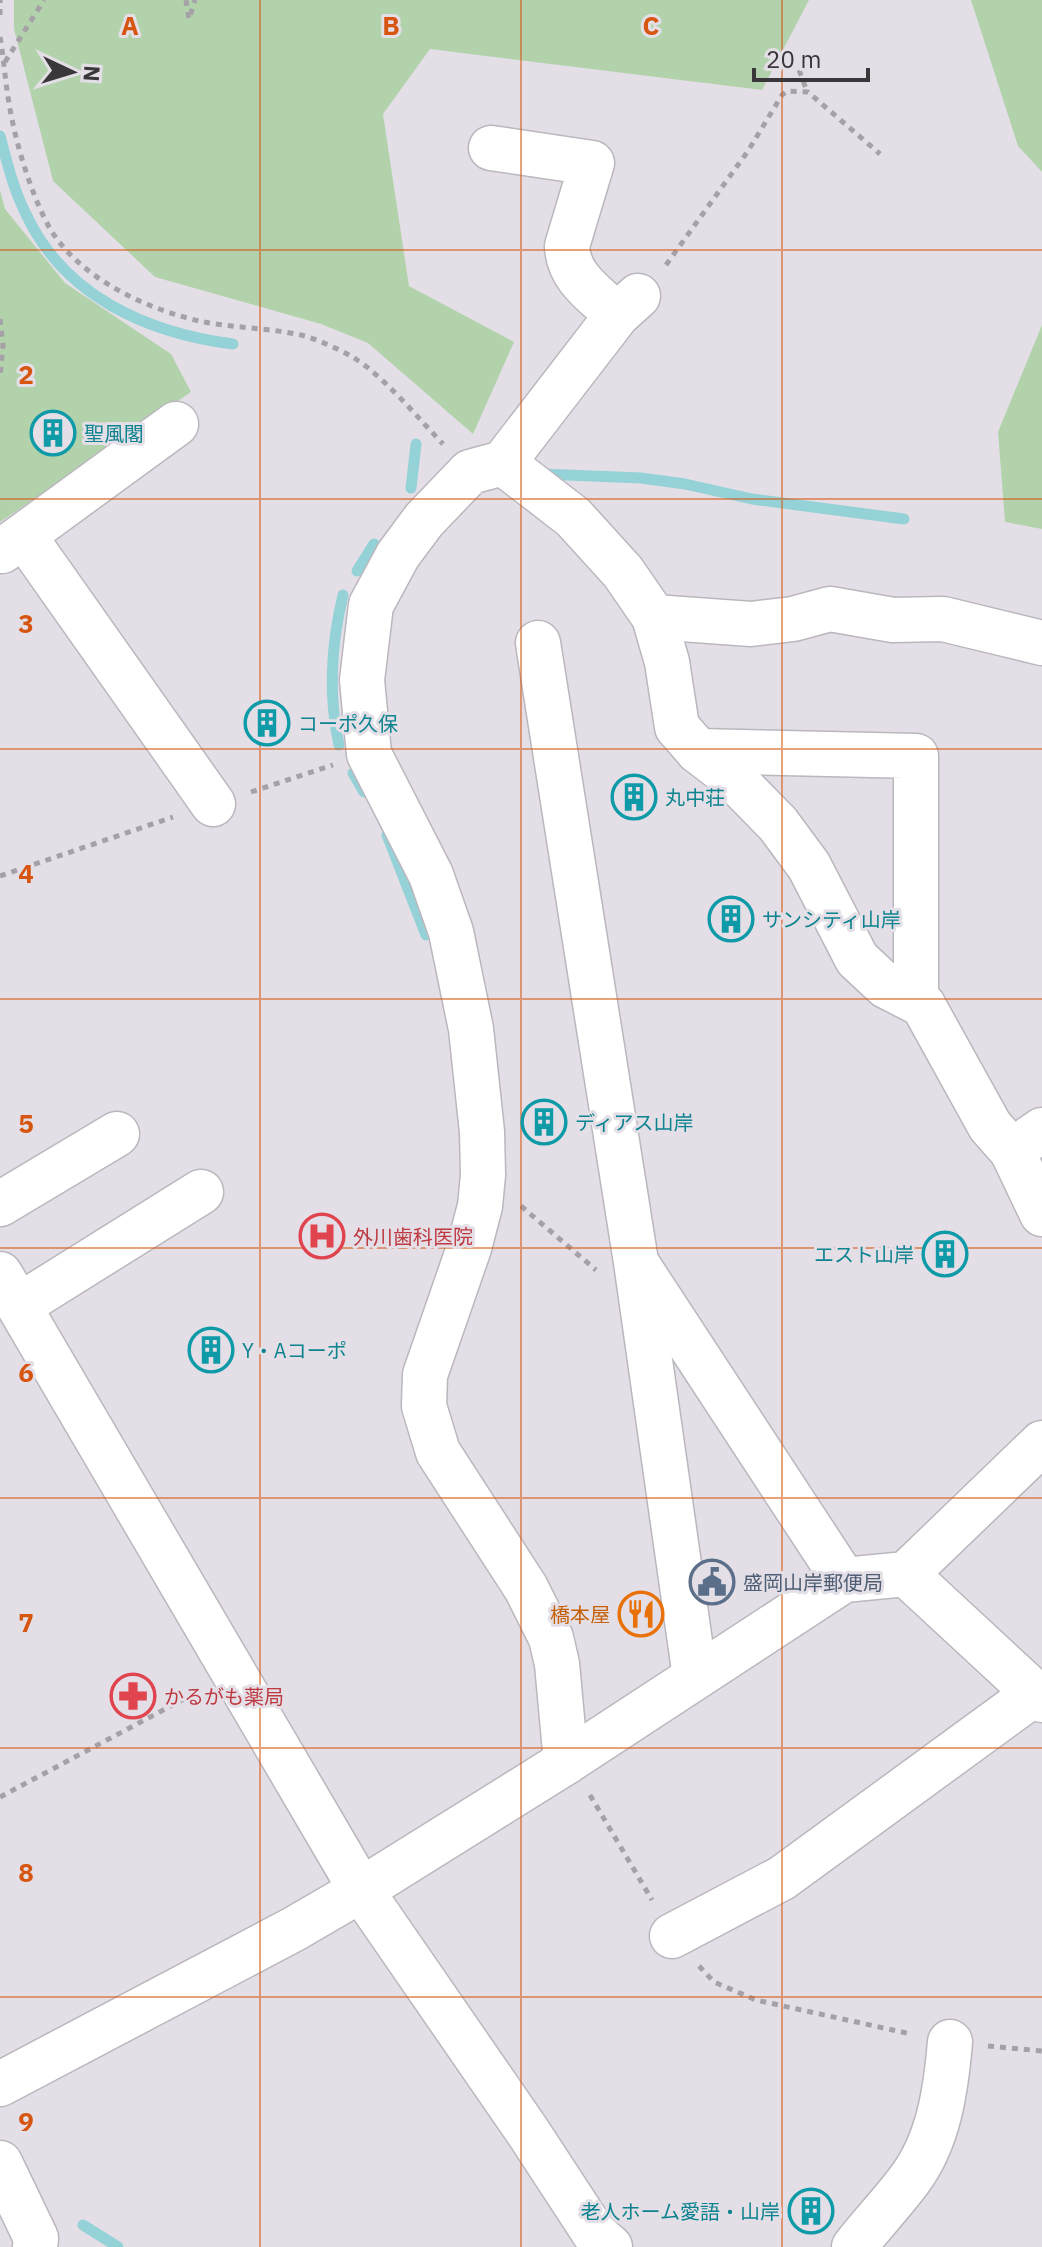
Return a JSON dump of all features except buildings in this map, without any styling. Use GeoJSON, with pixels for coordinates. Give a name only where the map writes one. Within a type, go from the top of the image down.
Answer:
{"type":"FeatureCollection","features":[{"type":"Feature","properties":{"kind":"street"},"geometry":{"type":"LineString","coordinates":[[491,148],[592,163],[567,246],[568,259],[577,277],[628,305],[486,468],[424,520],[398,555],[371,605],[362,680],[369,754],[431,875],[451,932],[471,1029],[482,1132],[480,1206],[469,1248],[425,1375],[424,1406],[438,1452],[526,1588],[551,1638],[557,1664],[566,1762]]}},
{"type":"Feature","properties":{"kind":"street"},"geometry":{"type":"LineString","coordinates":[[176,424],[12,544],[213,804]]}},
{"type":"Feature","properties":{"kind":"street"},"geometry":{"type":"LineString","coordinates":[[486,468],[573,517],[623,572],[654,617],[667,662],[677,727],[698,751],[733,778],[778,824],[809,866],[857,959],[886,986],[923,1005],[990,1126],[1027,1140],[1042,1214]]}},
{"type":"Feature","properties":{"kind":"street"},"geometry":{"type":"LineString","coordinates":[[654,617],[751,624],[793,619],[830,609],[893,620],[943,619],[1042,643]]}},
{"type":"Feature","properties":{"kind":"street"},"geometry":{"type":"LineString","coordinates":[[538,643],[636,1262],[695,1677]]}},
{"type":"Feature","properties":{"kind":"street"},"geometry":{"type":"LineString","coordinates":[[698,751],[916,756],[916,1001]]}},
{"type":"Feature","properties":{"kind":"street"},"geometry":{"type":"LineString","coordinates":[[0,1204],[117,1134]]}},
{"type":"Feature","properties":{"kind":"street"},"geometry":{"type":"LineString","coordinates":[[201,1192],[10,1290],[361,1890],[594,2233],[610,2247]]}},
{"type":"Feature","properties":{"kind":"street"},"geometry":{"type":"LineString","coordinates":[[636,1262],[844,1580]]}},
{"type":"Feature","properties":{"kind":"street"},"geometry":{"type":"LineString","coordinates":[[0,2084],[294,1929],[361,1890],[566,1762],[844,1580],[906,1574],[1042,1443]]}},
{"type":"Feature","properties":{"kind":"street"},"geometry":{"type":"LineString","coordinates":[[672,1936],[782,1878],[1038,1697],[906,1574]]}},
{"type":"Feature","properties":{"kind":"street"},"geometry":{"type":"LineString","coordinates":[[854,2247],[911,2178],[929,2143],[943,2100],[950,2042]]}},
{"type":"Feature","properties":{"kind":"street"},"geometry":{"type":"LineString","coordinates":[[0,2163],[43,2244]]}},
{"type":"Feature","properties":{"kind":"path"},"geometry":{"type":"LineString","coordinates":[[0,0],[0,15]]}},
{"type":"Feature","properties":{"kind":"path"},"geometry":{"type":"LineString","coordinates":[[44,0],[3,71],[24,165],[49,225],[63,244],[115,289],[176,315],[301,335],[354,358],[486,468]]}},
{"type":"Feature","properties":{"kind":"path"},"geometry":{"type":"LineString","coordinates":[[186,0],[189,19],[195,0]]}},
{"type":"Feature","properties":{"kind":"path"},"geometry":{"type":"LineString","coordinates":[[0,37],[5,63]]}},
{"type":"Feature","properties":{"kind":"path"},"geometry":{"type":"LineString","coordinates":[[799,70],[808,92],[880,154]]}},
{"type":"Feature","properties":{"kind":"path"},"geometry":{"type":"LineString","coordinates":[[628,305],[667,264],[748,151],[782,95],[787,91],[808,92]]}},
{"type":"Feature","properties":{"kind":"path"},"geometry":{"type":"LineString","coordinates":[[0,319],[3,346],[0,376]]}},
{"type":"Feature","properties":{"kind":"path"},"geometry":{"type":"LineString","coordinates":[[483,1175],[640,1307]]}},
{"type":"Feature","properties":{"kind":"path"},"geometry":{"type":"LineString","coordinates":[[0,1797],[233,1672]]}},
{"type":"Feature","properties":{"kind":"path"},"geometry":{"type":"LineString","coordinates":[[566,1762],[585,1785],[676,1945],[714,1982],[756,2000],[950,2042],[1042,2051]]}},
{"type":"Feature","properties":{"kind":"green space"},"geometry":{"type":"Polygon","coordinates":[[[14,0],[809,0],[762,90],[430,49],[383,114],[409,286],[514,342],[473,434],[368,343],[321,324],[155,277],[53,181],[14,29],[14,0]]]}},
{"type":"Feature","properties":{"kind":"green space"},"geometry":{"type":"Polygon","coordinates":[[[971,0],[1042,0],[1042,172],[1018,146],[971,0]]]}},
{"type":"Feature","properties":{"kind":"green space"},"geometry":{"type":"Polygon","coordinates":[[[0,190],[5,209],[65,283],[171,354],[191,392],[0,522],[0,190]]]}},
{"type":"Feature","properties":{"kind":"green space"},"geometry":{"type":"Polygon","coordinates":[[[1042,325],[1042,529],[1005,522],[998,432],[1042,325]]]}},
{"type":"Feature","properties":{"kind":"waterway"},"geometry":{"type":"LineString","coordinates":[[0,136],[25,212],[41,241],[61,267],[85,288],[139,320],[201,339],[233,344]]}},
{"type":"Feature","properties":{"kind":"waterway"},"geometry":{"type":"LineString","coordinates":[[411,488],[416,444]]}},
{"type":"Feature","properties":{"kind":"waterway"},"geometry":{"type":"LineString","coordinates":[[542,474],[641,478],[752,499],[904,519]]}},
{"type":"Feature","properties":{"kind":"waterway"},"geometry":{"type":"LineString","coordinates":[[357,571],[374,544]]}},
{"type":"Feature","properties":{"kind":"waterway"},"geometry":{"type":"LineString","coordinates":[[339,745],[333,708],[332,670],[343,595]]}},
{"type":"Feature","properties":{"kind":"waterway"},"geometry":{"type":"LineString","coordinates":[[353,773],[364,792]]}},
{"type":"Feature","properties":{"kind":"waterway"},"geometry":{"type":"LineString","coordinates":[[387,835],[426,935]]}},
{"type":"Feature","properties":{"kind":"waterway"},"geometry":{"type":"LineString","coordinates":[[83,2225],[118,2247]]}},
{"type":"Feature","properties":{"kind":"place","name":"聖風閣"},"geometry":{"type":"Point","coordinates":[53,433]}},
{"type":"Feature","properties":{"kind":"place","name":"コーポ久保"},"geometry":{"type":"Point","coordinates":[267,723]}},
{"type":"Feature","properties":{"kind":"place","name":"丸中荘"},"geometry":{"type":"Point","coordinates":[634,797]}},
{"type":"Feature","properties":{"kind":"place","name":"サンシティ山岸"},"geometry":{"type":"Point","coordinates":[731,919]}},
{"type":"Feature","properties":{"kind":"place","name":"ディアス山岸"},"geometry":{"type":"Point","coordinates":[544,1122]}},
{"type":"Feature","properties":{"kind":"place","name":"外川歯科医院"},"geometry":{"type":"Point","coordinates":[322,1236]}},
{"type":"Feature","properties":{"kind":"place","name":"エスト山岸"},"geometry":{"type":"Point","coordinates":[945,1254]}},
{"type":"Feature","properties":{"kind":"place","name":"Y・Aコーポ"},"geometry":{"type":"Point","coordinates":[211,1350]}},
{"type":"Feature","properties":{"kind":"place","name":"盛岡山岸郵便局"},"geometry":{"type":"Point","coordinates":[712,1582]}},
{"type":"Feature","properties":{"kind":"place","name":"橋本屋"},"geometry":{"type":"Point","coordinates":[641,1614]}},
{"type":"Feature","properties":{"kind":"place","name":"かるがも薬局"},"geometry":{"type":"Point","coordinates":[133,1696]}},
{"type":"Feature","properties":{"kind":"place","name":"老人ホーム愛語・山岸"},"geometry":{"type":"Point","coordinates":[811,2211]}}]}
